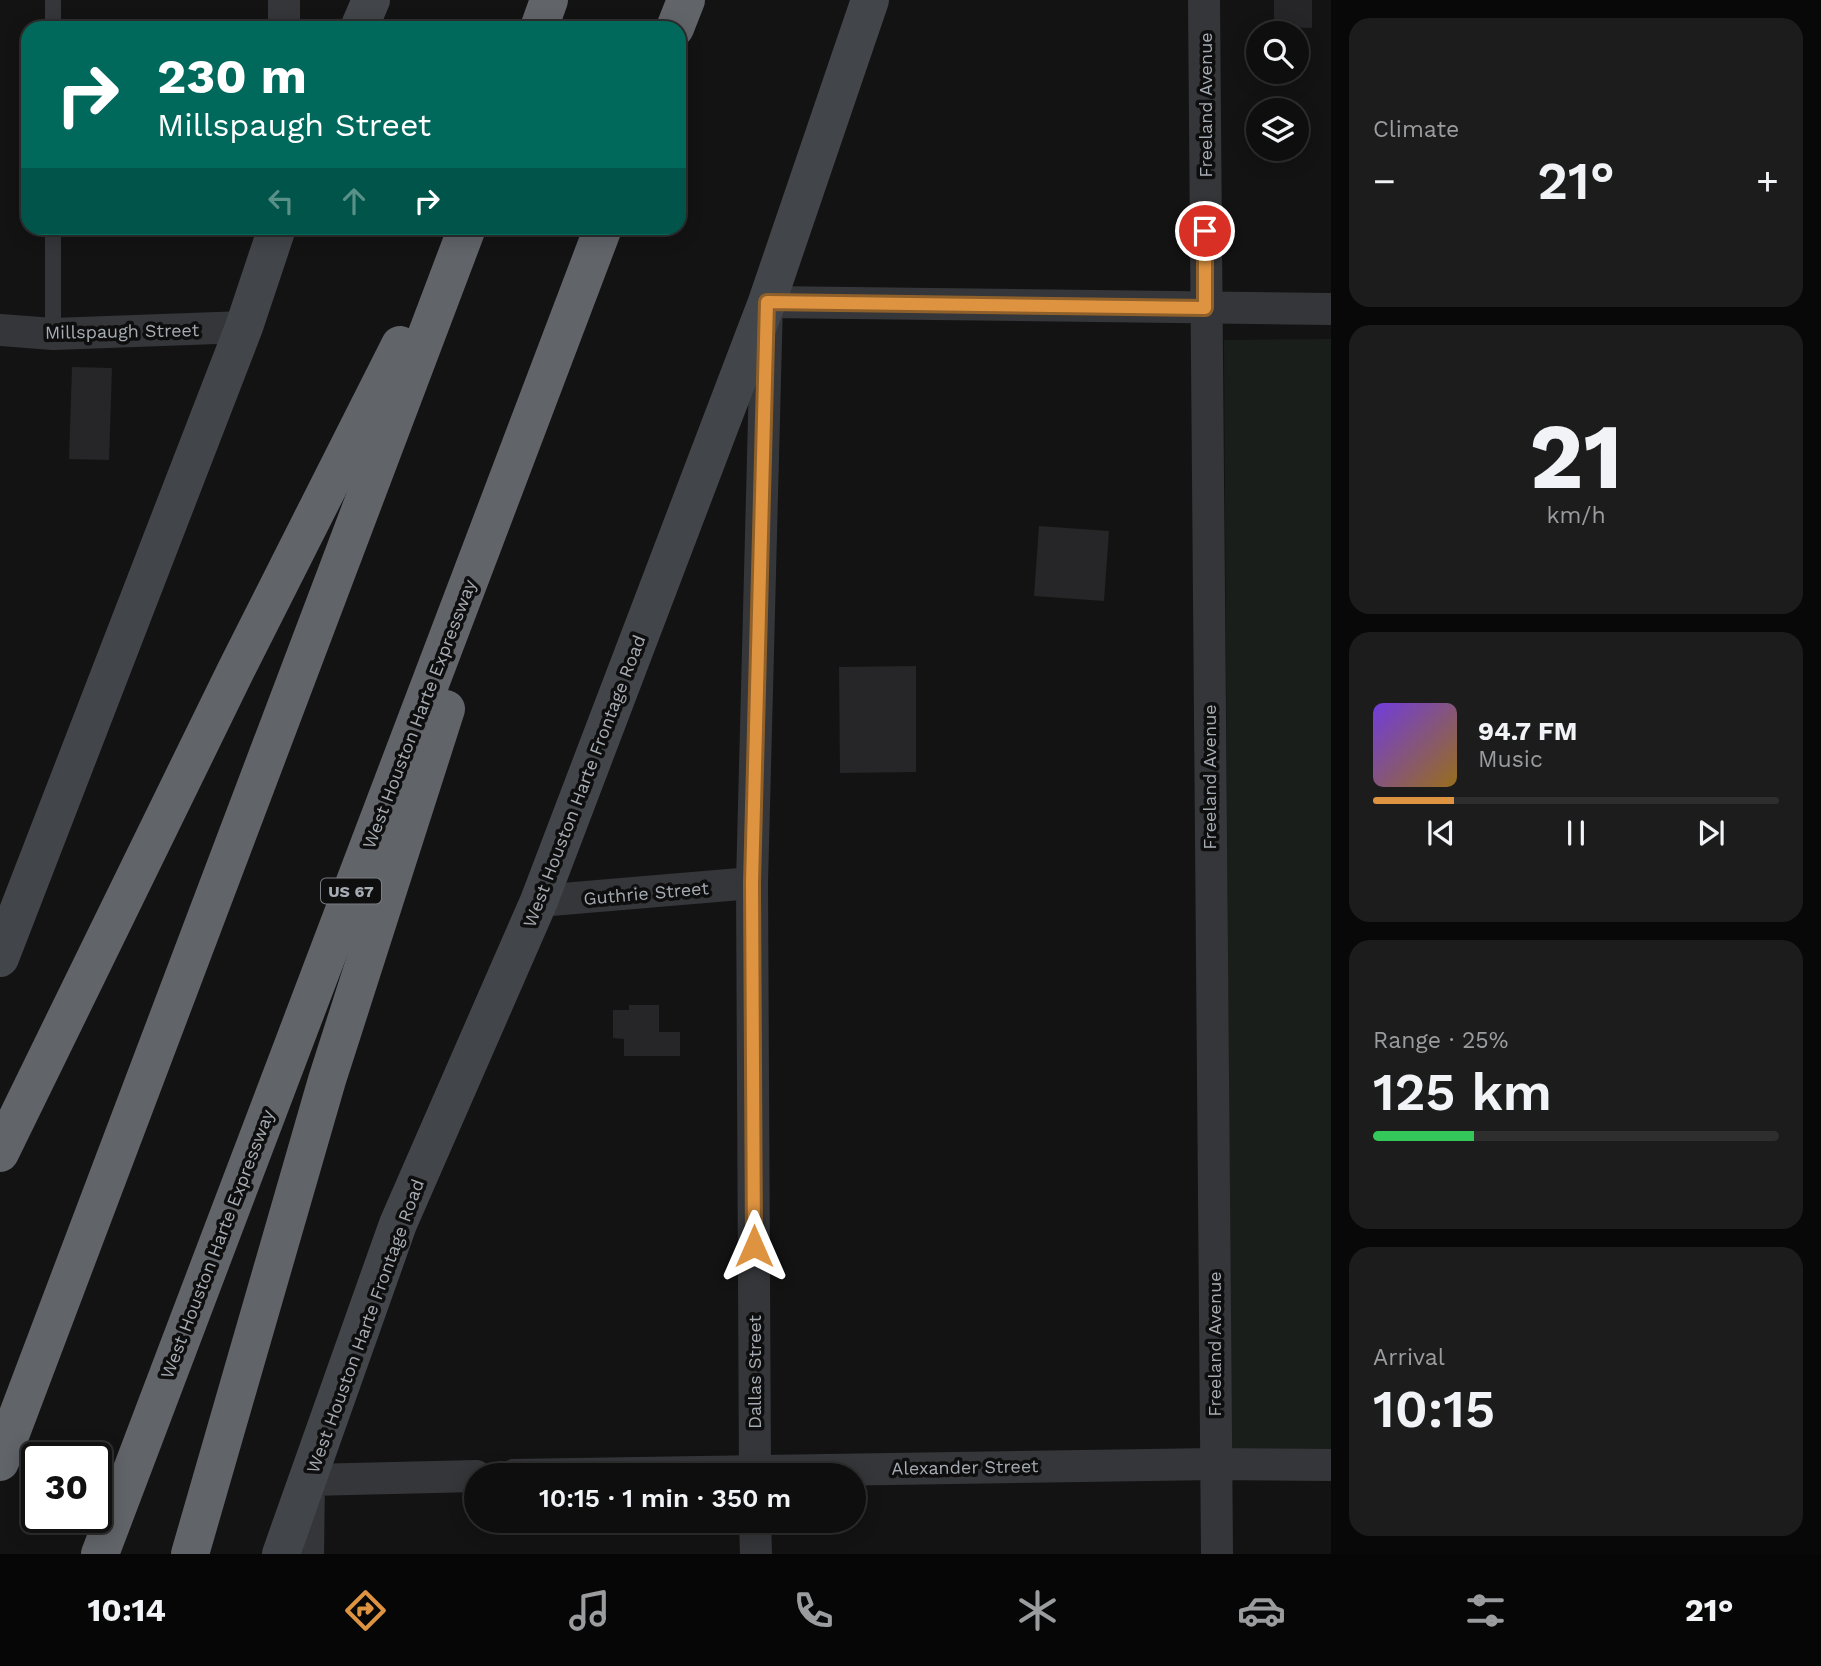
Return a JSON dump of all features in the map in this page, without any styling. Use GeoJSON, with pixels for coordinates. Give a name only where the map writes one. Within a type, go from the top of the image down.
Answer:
{"type":"FeatureCollection","features":[{"type":"Feature","properties":{"kind":"highway"},"geometry":{"type":"LineString","coordinates":[[542,21],[549,0]]}},
{"type":"Feature","properties":{"kind":"highway"},"geometry":{"type":"LineString","coordinates":[[678,21],[686,0]]}},
{"type":"Feature","properties":{"kind":"highway"},"geometry":{"type":"LineString","coordinates":[[0,1153],[236,670],[455,235]]}},
{"type":"Feature","properties":{"kind":"highway"},"geometry":{"type":"LineString","coordinates":[[0,1462],[464,235]]}},
{"type":"Feature","properties":{"kind":"highway","name":"West Houston Harte Expressway"},"geometry":{"type":"LineString","coordinates":[[100,1554],[600,235]]}},
{"type":"Feature","properties":{"kind":"highway"},"geometry":{"type":"LineString","coordinates":[[190,1554],[327,1080],[580,291]]}},
{"type":"Feature","properties":{"kind":"main road"},"geometry":{"type":"LineString","coordinates":[[362,21],[371,0]]}},
{"type":"Feature","properties":{"kind":"main road","name":"West Houston Harte Frontage Road"},"geometry":{"type":"LineString","coordinates":[[281,1554],[398,1224],[540,901],[767,302],[870,0]]}},
{"type":"Feature","properties":{"kind":"main road"},"geometry":{"type":"LineString","coordinates":[[0,958],[9,908],[99,707],[146,576],[244,327],[275,235]]}},
{"type":"Feature","properties":{"kind":"street"},"geometry":{"type":"LineString","coordinates":[[284,0],[284,21]]}},
{"type":"Feature","properties":{"kind":"street","name":"Freeland Avenue"},"geometry":{"type":"LineString","coordinates":[[1204,0],[1217,1554]]}},
{"type":"Feature","properties":{"kind":"street"},"geometry":{"type":"LineString","coordinates":[[767,302],[1331,309]]}},
{"type":"Feature","properties":{"kind":"street","name":"Dallas Street"},"geometry":{"type":"LineString","coordinates":[[755,1463],[752,883],[767,302]]}},
{"type":"Feature","properties":{"kind":"street","name":"Millspaugh Street"},"geometry":{"type":"LineString","coordinates":[[0,330],[53,334],[244,327]]}},
{"type":"Feature","properties":{"kind":"street","name":"Guthrie Street"},"geometry":{"type":"LineString","coordinates":[[540,901],[752,883]]}},
{"type":"Feature","properties":{"kind":"street","name":"Alexander Street"},"geometry":{"type":"LineString","coordinates":[[866,1471],[1215,1464],[1331,1465]]}},
{"type":"Feature","properties":{"kind":"street"},"geometry":{"type":"LineString","coordinates":[[308,1554],[309,1480],[464,1476]]}},
{"type":"Feature","properties":{"kind":"street"},"geometry":{"type":"LineString","coordinates":[[755,1533],[756,1554]]}},
{"type":"Feature","properties":{"kind":"lane"},"geometry":{"type":"LineString","coordinates":[[53,0],[53,21]]}},
{"type":"Feature","properties":{"kind":"lane"},"geometry":{"type":"LineString","coordinates":[[53,235],[53,334]]}},
{"type":"Feature","properties":{"kind":"shaded area"},"geometry":{"type":"Polygon","coordinates":[[[1331,339],[1331,1456],[1231,1457],[1224,340],[1331,339]]]}},
{"type":"Feature","properties":{"kind":"building"},"geometry":{"type":"Polygon","coordinates":[[[1274,0],[1312,0],[1312,28],[1309,28],[1309,21],[1274,21],[1274,0]]]}},
{"type":"Feature","properties":{"kind":"building"},"geometry":{"type":"Polygon","coordinates":[[[72,367],[112,368],[109,460],[69,459],[72,367]]]}},
{"type":"Feature","properties":{"kind":"building"},"geometry":{"type":"Polygon","coordinates":[[[1039,526],[1109,531],[1104,601],[1034,596],[1039,526]]]}},
{"type":"Feature","properties":{"kind":"building"},"geometry":{"type":"Polygon","coordinates":[[[916,666],[916,772],[840,773],[839,667],[916,666]]]}},
{"type":"Feature","properties":{"kind":"building"},"geometry":{"type":"Polygon","coordinates":[[[629,1005],[659,1005],[659,1032],[680,1032],[680,1056],[624,1056],[624,1039],[613,1038],[613,1010],[629,1010],[629,1005]]]}},
{"type":"Feature","properties":{"kind":"route"},"geometry":{"type":"LineString","coordinates":[[754,1246],[752,883],[767,302],[1205,308],[1205,231]]}}]}
